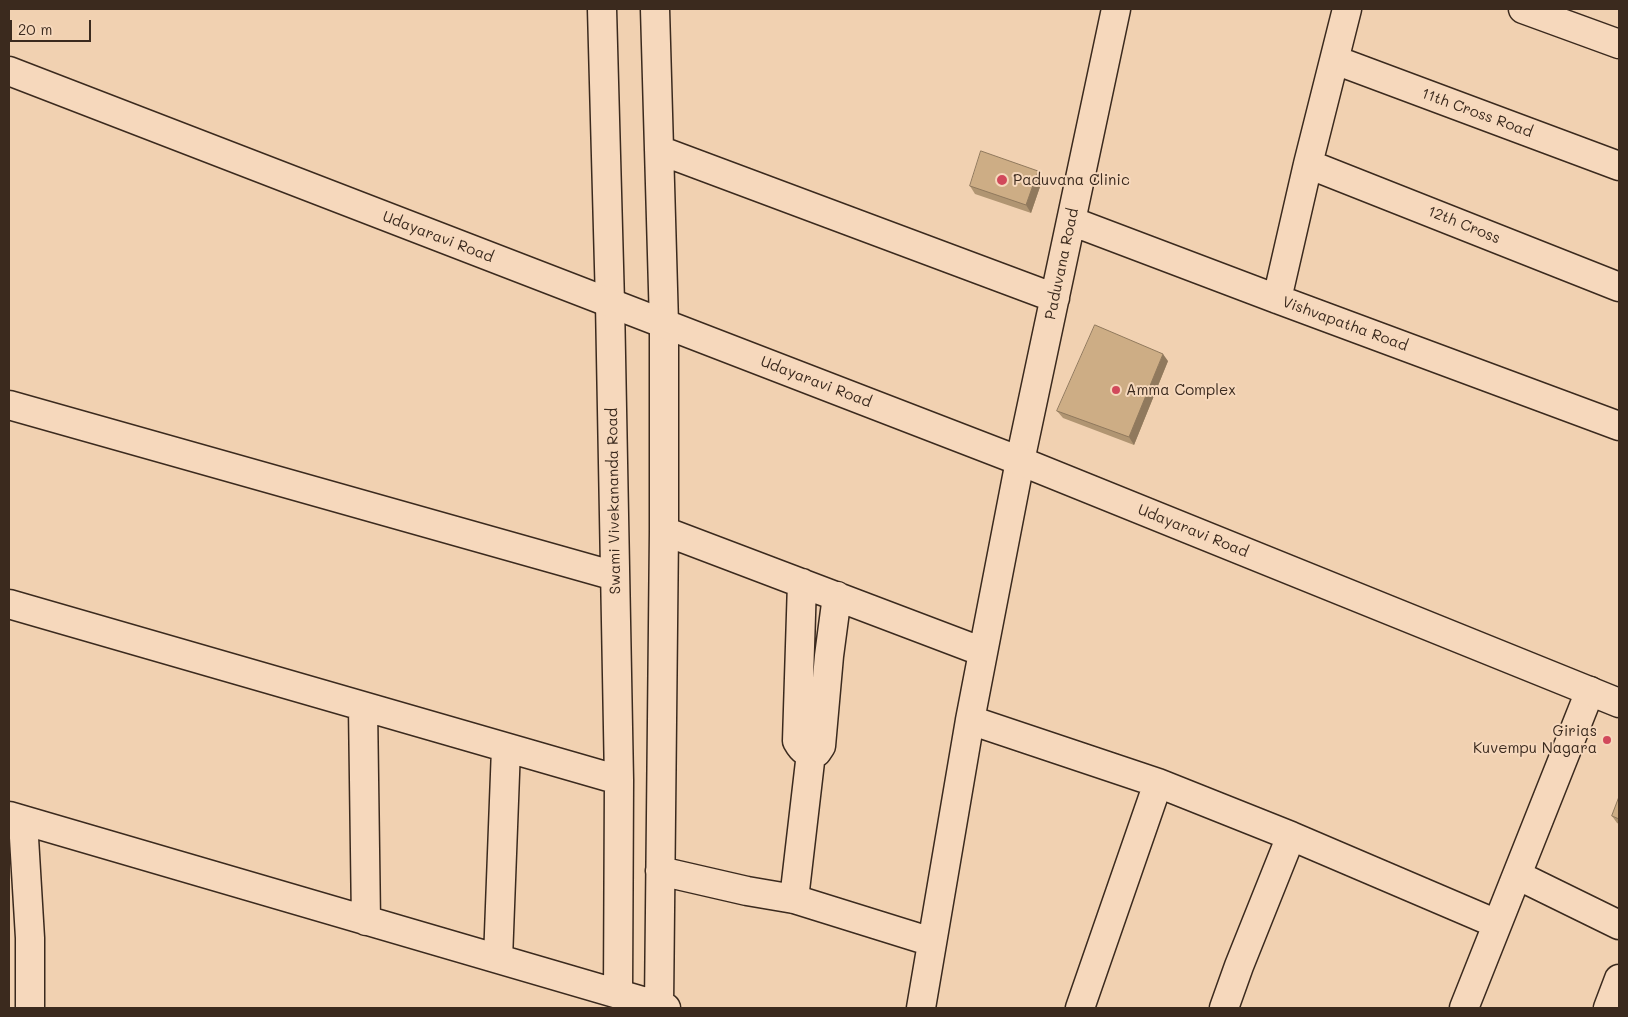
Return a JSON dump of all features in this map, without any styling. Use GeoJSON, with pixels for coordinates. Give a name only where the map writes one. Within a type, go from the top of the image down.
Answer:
{"type":"FeatureCollection","features":[{"type":"Feature","properties":{"kind":"street","name":"Swami Vivekananda Road"},"geometry":{"type":"LineString","coordinates":[[602,9],[610,303],[619,780],[618,994]]}},
{"type":"Feature","properties":{"kind":"street"},"geometry":{"type":"LineString","coordinates":[[30,1008],[19,978],[30,938],[16,818],[662,1007],[660,871],[664,531],[664,324],[655,9]]}},
{"type":"Feature","properties":{"kind":"street","name":"Paduvana Road"},"geometry":{"type":"LineString","coordinates":[[921,1008],[970,720],[1020,461],[1116,9]]}},
{"type":"Feature","properties":{"kind":"street"},"geometry":{"type":"LineString","coordinates":[[1277,299],[1308,164],[1347,9]]}},
{"type":"Feature","properties":{"kind":"street"},"geometry":{"type":"LineString","coordinates":[[1523,9],[1619,44]]}},
{"type":"Feature","properties":{"kind":"street","name":"11th Cross Road"},"geometry":{"type":"LineString","coordinates":[[1335,60],[1619,166]]}},
{"type":"Feature","properties":{"kind":"street","name":"Udayaravi Road"},"geometry":{"type":"LineString","coordinates":[[9,71],[1020,461],[1619,703]]}},
{"type":"Feature","properties":{"kind":"street"},"geometry":{"type":"LineString","coordinates":[[659,150],[1054,298]]}},
{"type":"Feature","properties":{"kind":"street","name":"12th Cross"},"geometry":{"type":"LineString","coordinates":[[1308,164],[1619,287]]}},
{"type":"Feature","properties":{"kind":"street","name":"Vishvapatha Road"},"geometry":{"type":"LineString","coordinates":[[1071,221],[1619,426]]}},
{"type":"Feature","properties":{"kind":"street"},"geometry":{"type":"LineString","coordinates":[[9,405],[615,576]]}},
{"type":"Feature","properties":{"kind":"street"},"geometry":{"type":"LineString","coordinates":[[664,531],[983,652]]}},
{"type":"Feature","properties":{"kind":"street"},"geometry":{"type":"LineString","coordinates":[[802,583],[797,740],[802,750],[811,753],[818,752],[821,746],[829,656],[837,596]]}},
{"type":"Feature","properties":{"kind":"street"},"geometry":{"type":"LineString","coordinates":[[9,604],[619,780]]}},
{"type":"Feature","properties":{"kind":"street"},"geometry":{"type":"LineString","coordinates":[[1464,1008],[1590,691]]}},
{"type":"Feature","properties":{"kind":"street"},"geometry":{"type":"LineString","coordinates":[[363,707],[366,921]]}},
{"type":"Feature","properties":{"kind":"street"},"geometry":{"type":"LineString","coordinates":[[970,720],[1158,783],[1291,836],[1497,924]]}},
{"type":"Feature","properties":{"kind":"street"},"geometry":{"type":"LineString","coordinates":[[498,959],[506,748]]}},
{"type":"Feature","properties":{"kind":"street"},"geometry":{"type":"LineString","coordinates":[[794,899],[811,753]]}},
{"type":"Feature","properties":{"kind":"street"},"geometry":{"type":"LineString","coordinates":[[1080,1008],[1158,783]]}},
{"type":"Feature","properties":{"kind":"street"},"geometry":{"type":"LineString","coordinates":[[1224,1008],[1291,836]]}},
{"type":"Feature","properties":{"kind":"street"},"geometry":{"type":"LineString","coordinates":[[660,871],[747,891],[794,899],[932,942]]}},
{"type":"Feature","properties":{"kind":"street"},"geometry":{"type":"LineString","coordinates":[[1517,875],[1619,925]]}},
{"type":"Feature","properties":{"kind":"street"},"geometry":{"type":"LineString","coordinates":[[1608,1008],[1619,978]]}},
{"type":"Feature","properties":{"kind":"building"},"geometry":{"type":"Polygon","coordinates":[[[981,151],[1038,171],[1026,205],[970,186],[981,151]]]}},
{"type":"Feature","properties":{"kind":"building","name":"Amma Complex"},"geometry":{"type":"Polygon","coordinates":[[[1095,325],[1163,354],[1129,437],[1057,411],[1095,325]]]}},
{"type":"Feature","properties":{"kind":"building"},"geometry":{"type":"Polygon","coordinates":[[[1619,797],[1619,819],[1612,816],[1619,797]]]}},
{"type":"Feature","properties":{"kind":"place","name":"Paduvana Clinic"},"geometry":{"type":"Point","coordinates":[1002,180]}},
{"type":"Feature","properties":{"kind":"place","name":"Amma Complex"},"geometry":{"type":"Point","coordinates":[1116,390]}},
{"type":"Feature","properties":{"kind":"place","name":"Girias Kuvempu Nagara"},"geometry":{"type":"Point","coordinates":[1607,740]}}]}
